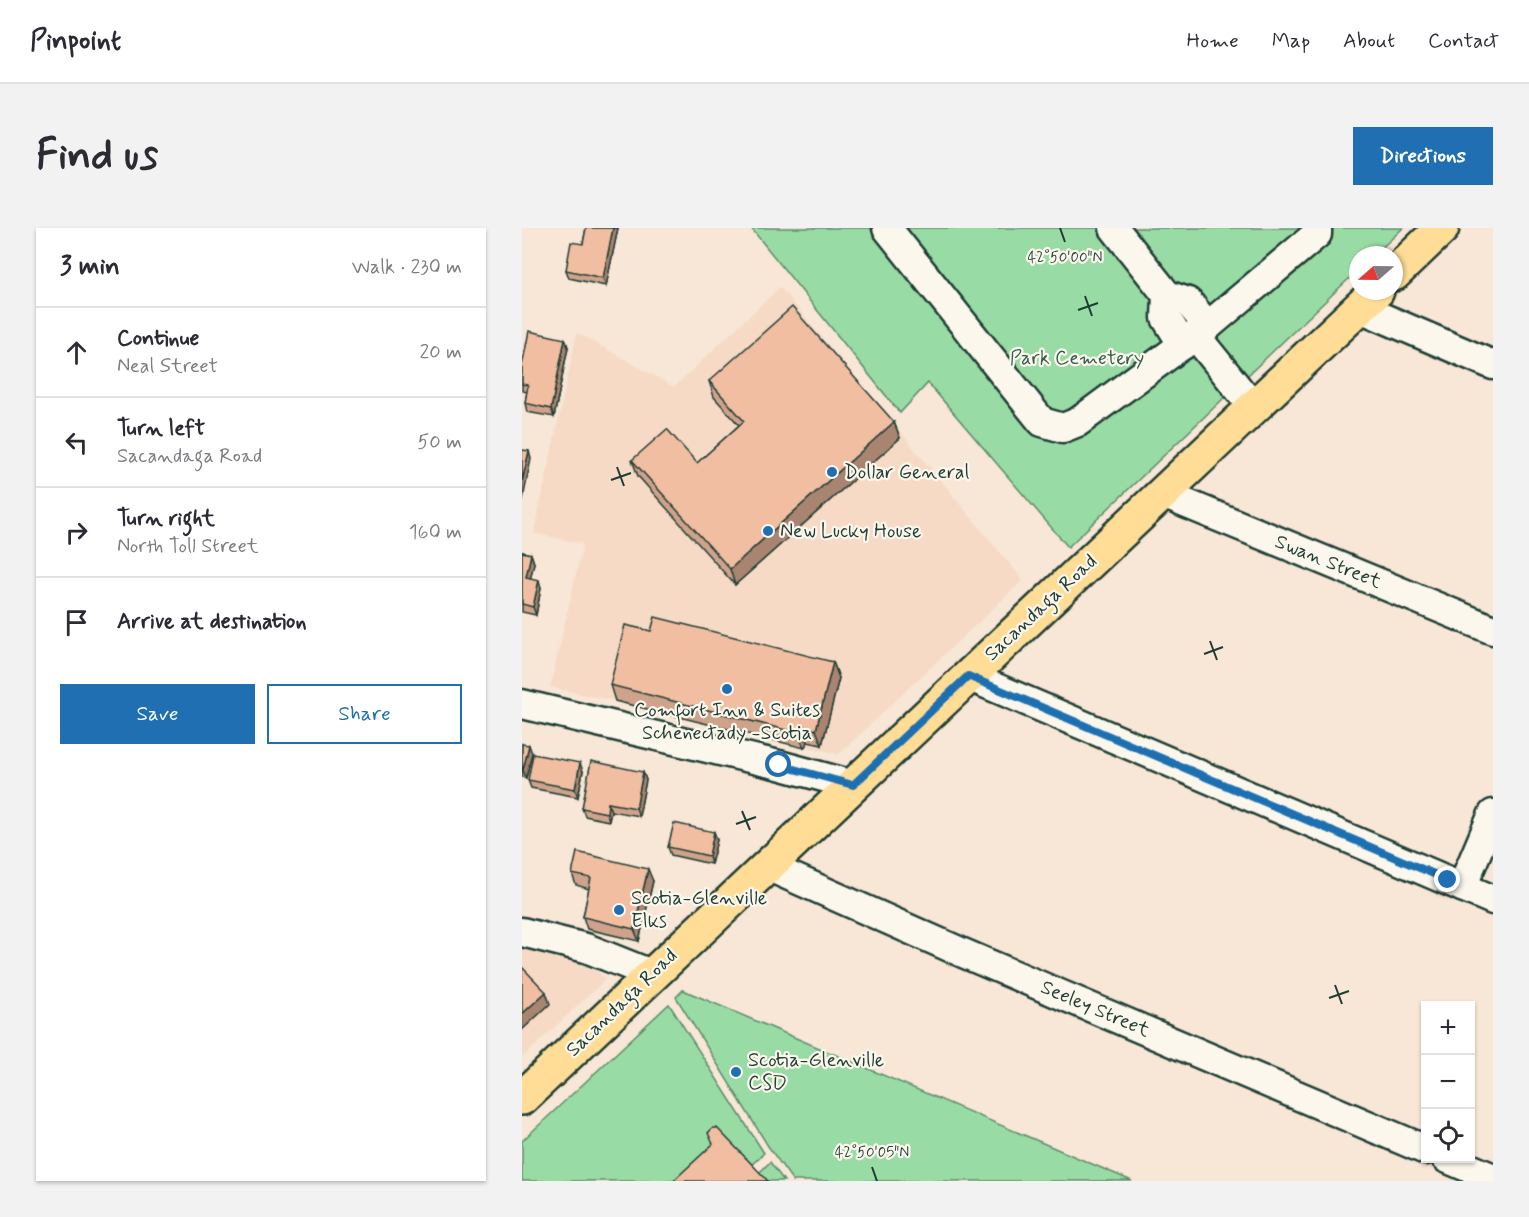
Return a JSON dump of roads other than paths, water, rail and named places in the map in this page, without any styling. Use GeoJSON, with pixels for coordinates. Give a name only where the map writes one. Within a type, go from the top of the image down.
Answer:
{"type":"FeatureCollection","features":[{"type":"Feature","properties":{"kind":"main road"},"geometry":{"type":"LineString","coordinates":[[1403,265],[1442,228]]}},
{"type":"Feature","properties":{"kind":"main road","name":"Sacandaga Road"},"geometry":{"type":"LineString","coordinates":[[522,1098],[1368,300]]}},
{"type":"Feature","properties":{"kind":"street"},"geometry":{"type":"LineString","coordinates":[[887,228],[1042,422],[1063,428],[1078,422],[1195,335],[1317,234],[1317,228]]}},
{"type":"Feature","properties":{"kind":"street"},"geometry":{"type":"LineString","coordinates":[[1114,228],[1167,295],[1166,318],[1195,335],[1254,408]]}},
{"type":"Feature","properties":{"kind":"street"},"geometry":{"type":"LineString","coordinates":[[1371,300],[1493,365]]}},
{"type":"Feature","properties":{"kind":"street","name":"Swan Street"},"geometry":{"type":"LineString","coordinates":[[1163,494],[1493,630]]}},
{"type":"Feature","properties":{"kind":"street"},"geometry":{"type":"LineString","coordinates":[[968,676],[1493,900]]}},
{"type":"Feature","properties":{"kind":"street"},"geometry":{"type":"LineString","coordinates":[[522,704],[578,705],[853,785]]}},
{"type":"Feature","properties":{"kind":"street"},"geometry":{"type":"LineString","coordinates":[[1462,887],[1493,814]]}},
{"type":"Feature","properties":{"kind":"street","name":"Seeley Street"},"geometry":{"type":"LineString","coordinates":[[767,866],[963,953],[1421,1148]]}},
{"type":"Feature","properties":{"kind":"street"},"geometry":{"type":"LineString","coordinates":[[522,932],[586,948],[651,974]]}},
{"type":"Feature","properties":{"kind":"street"},"geometry":{"type":"LineString","coordinates":[[1458,1163],[1493,1178]]}},
{"type":"Feature","properties":{"kind":"place","name":"Dollar General"},"geometry":{"type":"Point","coordinates":[832,472]}},
{"type":"Feature","properties":{"kind":"place","name":"New Lucky House"},"geometry":{"type":"Point","coordinates":[768,531]}},
{"type":"Feature","properties":{"kind":"place","name":"Comfort Inn & Suites Schenectady -Scotia"},"geometry":{"type":"Point","coordinates":[727,689]}},
{"type":"Feature","properties":{"kind":"place","name":"Scotia-Glenville Elks"},"geometry":{"type":"Point","coordinates":[619,910]}},
{"type":"Feature","properties":{"kind":"place","name":"Scotia-Glenville CSD"},"geometry":{"type":"Point","coordinates":[736,1072]}},
{"type":"Feature","properties":{"kind":"park label","name":"Park Cemetery"},"geometry":{"type":"Point","coordinates":[1077,358]}}]}
